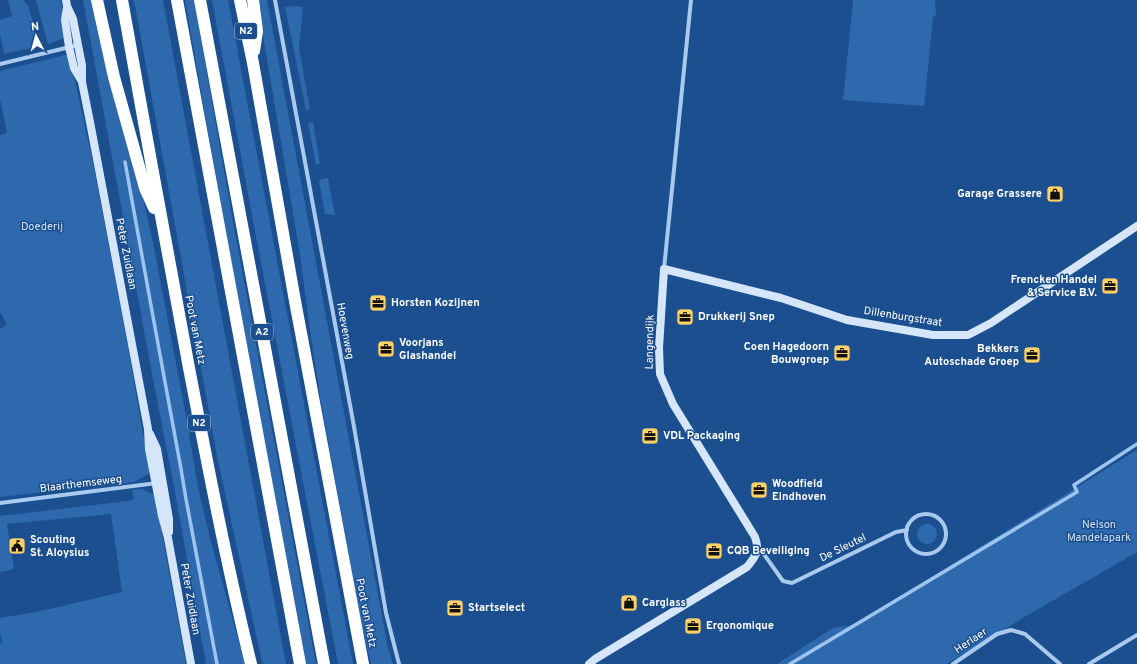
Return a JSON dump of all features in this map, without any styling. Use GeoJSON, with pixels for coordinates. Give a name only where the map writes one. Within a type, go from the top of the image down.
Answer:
{"type":"FeatureCollection","features":[{"type":"Feature","properties":{"kind":"highway","name":"N2"},"geometry":{"type":"LineString","coordinates":[[97,0],[114,77],[135,148],[140,171],[145,188],[162,227]]}},
{"type":"Feature","properties":{"kind":"highway","name":"Poot van Metz"},"geometry":{"type":"LineString","coordinates":[[122,0],[162,227],[222,536],[251,664]]}},
{"type":"Feature","properties":{"kind":"highway","name":"A2"},"geometry":{"type":"LineString","coordinates":[[177,0],[300,664]]}},
{"type":"Feature","properties":{"kind":"highway","name":"A2"},"geometry":{"type":"LineString","coordinates":[[200,0],[324,664]]}},
{"type":"Feature","properties":{"kind":"highway","name":"Poot van Metz"},"geometry":{"type":"LineString","coordinates":[[240,0],[253,63],[295,301],[363,664]]}},
{"type":"Feature","properties":{"kind":"highway","name":"N2"},"geometry":{"type":"LineString","coordinates":[[253,0],[257,31],[253,63]]}},
{"type":"Feature","properties":{"kind":"street","name":"Hoevenweg"},"geometry":{"type":"LineString","coordinates":[[275,0],[352,414],[386,613],[399,664]]}},
{"type":"Feature","properties":{"kind":"street","name":"Langendijk"},"geometry":{"type":"LineString","coordinates":[[691,0],[664,270],[659,348],[660,374],[673,404],[755,537],[758,546]]}},
{"type":"Feature","properties":{"kind":"street","name":"Peter Zuidlaan"},"geometry":{"type":"LineString","coordinates":[[67,3],[73,19],[82,65],[82,82],[148,429],[157,449],[160,483],[170,519],[168,538],[191,664]]}},
{"type":"Feature","properties":{"kind":"street","name":"Peter Zuidlaan"},"geometry":{"type":"LineString","coordinates":[[67,3],[65,20],[69,47],[74,68],[82,82]]}},
{"type":"Feature","properties":{"kind":"street"},"geometry":{"type":"LineString","coordinates":[[0,64],[78,45]]}},
{"type":"Feature","properties":{"kind":"street","name":"Dillenburgstraat"},"geometry":{"type":"LineString","coordinates":[[664,270],[781,298],[847,320],[933,335],[968,335],[991,323],[1137,226]]}},
{"type":"Feature","properties":{"kind":"street","name":"Blaarthemseweg"},"geometry":{"type":"LineString","coordinates":[[0,503],[160,483]]}},
{"type":"Feature","properties":{"kind":"street"},"geometry":{"type":"LineString","coordinates":[[920,514],[927,514],[939,518],[946,532],[943,544],[933,552],[926,554],[913,549],[907,538],[906,530],[914,518],[920,514]]}},
{"type":"Feature","properties":{"kind":"street","name":"De Sleutel"},"geometry":{"type":"LineString","coordinates":[[758,546],[783,581],[792,583],[896,532],[906,530]]}},
{"type":"Feature","properties":{"kind":"street"},"geometry":{"type":"LineString","coordinates":[[589,664],[747,567],[755,558],[758,546]]}},
{"type":"Feature","properties":{"kind":"street","name":"Herlaer"},"geometry":{"type":"LineString","coordinates":[[953,664],[997,634],[1011,630],[1025,634],[1060,664]]}},
{"type":"Feature","properties":{"kind":"street"},"geometry":{"type":"LineString","coordinates":[[1089,664],[1137,635]]}},
{"type":"Feature","properties":{"kind":"green space"},"geometry":{"type":"Polygon","coordinates":[[[8,0],[23,0],[28,5],[40,46],[4,54],[0,34],[0,20],[12,16],[8,0]]]}},
{"type":"Feature","properties":{"kind":"green space"},"geometry":{"type":"Polygon","coordinates":[[[36,0],[61,0],[65,38],[48,44],[36,0]]]}},
{"type":"Feature","properties":{"kind":"green space"},"geometry":{"type":"Polygon","coordinates":[[[83,0],[94,0],[133,156],[153,242],[199,492],[210,538],[245,664],[206,664],[83,0]]]}},
{"type":"Feature","properties":{"kind":"green space"},"geometry":{"type":"Polygon","coordinates":[[[134,0],[163,0],[286,664],[263,664],[262,662],[217,456],[134,0]]]}},
{"type":"Feature","properties":{"kind":"green space"},"geometry":{"type":"Polygon","coordinates":[[[185,0],[194,0],[234,227],[316,664],[306,664],[225,229],[185,0]]]}},
{"type":"Feature","properties":{"kind":"green space"},"geometry":{"type":"Polygon","coordinates":[[[212,0],[228,0],[353,664],[338,664],[212,0]]]}},
{"type":"Feature","properties":{"kind":"green space"},"geometry":{"type":"Polygon","coordinates":[[[257,0],[267,0],[388,648],[393,664],[371,664],[361,622],[321,402],[300,255],[257,0]]]}},
{"type":"Feature","properties":{"kind":"green space"},"geometry":{"type":"Polygon","coordinates":[[[853,0],[935,0],[936,16],[933,17],[924,106],[843,100],[853,0]]]}},
{"type":"Feature","properties":{"kind":"green space"},"geometry":{"type":"Polygon","coordinates":[[[285,7],[303,7],[299,48],[310,109],[306,110],[285,7]]]}},
{"type":"Feature","properties":{"kind":"green space","name":"Doederij"},"geometry":{"type":"Polygon","coordinates":[[[69,54],[90,149],[122,314],[150,473],[134,482],[0,497],[0,329],[7,324],[0,312],[0,135],[7,133],[0,99],[0,71],[69,54]]]}},
{"type":"Feature","properties":{"kind":"green space"},"geometry":{"type":"Polygon","coordinates":[[[313,122],[320,164],[316,165],[308,123],[313,122]]]}},
{"type":"Feature","properties":{"kind":"green space"},"geometry":{"type":"Polygon","coordinates":[[[328,178],[335,215],[325,214],[319,180],[328,178]]]}},
{"type":"Feature","properties":{"kind":"green space","name":"Nelson Mandelapark"},"geometry":{"type":"Polygon","coordinates":[[[1137,450],[1137,553],[946,664],[777,664],[833,628],[854,625],[1137,450]]]}},
{"type":"Feature","properties":{"kind":"green space"},"geometry":{"type":"Polygon","coordinates":[[[142,489],[155,495],[186,664],[0,664],[0,643],[2,643],[0,618],[41,611],[122,592],[111,514],[7,524],[14,569],[0,572],[0,516],[128,501],[134,499],[132,490],[142,489]]]}},
{"type":"Feature","properties":{"kind":"green space"},"geometry":{"type":"Polygon","coordinates":[[[927,524],[934,527],[937,534],[934,541],[927,544],[920,541],[917,534],[920,527],[927,524]]]}},
{"type":"Feature","properties":{"kind":"waterway"},"geometry":{"type":"LineString","coordinates":[[125,162],[217,664]]}},
{"type":"Feature","properties":{"kind":"waterway"},"geometry":{"type":"LineString","coordinates":[[790,664],[1077,492],[1074,485],[1137,444]]}},
{"type":"Feature","properties":{"kind":"place","name":"Garage Grassere"},"geometry":{"type":"Point","coordinates":[1055,194]}},
{"type":"Feature","properties":{"kind":"place","name":"Frencken Handel & Service B.V."},"geometry":{"type":"Point","coordinates":[1110,286]}},
{"type":"Feature","properties":{"kind":"place","name":"Horsten Kozijnen"},"geometry":{"type":"Point","coordinates":[378,303]}},
{"type":"Feature","properties":{"kind":"place","name":"Drukkerij Snep"},"geometry":{"type":"Point","coordinates":[685,317]}},
{"type":"Feature","properties":{"kind":"place","name":"Voorjans Glashandel"},"geometry":{"type":"Point","coordinates":[386,349]}},
{"type":"Feature","properties":{"kind":"place","name":"Coen Hagedoorn Bouwgroep"},"geometry":{"type":"Point","coordinates":[842,353]}},
{"type":"Feature","properties":{"kind":"place","name":"Bekkers Autoschade Groep"},"geometry":{"type":"Point","coordinates":[1032,355]}},
{"type":"Feature","properties":{"kind":"place","name":"VDL Packaging"},"geometry":{"type":"Point","coordinates":[650,436]}},
{"type":"Feature","properties":{"kind":"place","name":"Woodfield Eindhoven"},"geometry":{"type":"Point","coordinates":[759,490]}},
{"type":"Feature","properties":{"kind":"place","name":"Scouting St. Aloysius"},"geometry":{"type":"Point","coordinates":[17,546]}},
{"type":"Feature","properties":{"kind":"place","name":"CQB Beveiliging"},"geometry":{"type":"Point","coordinates":[714,551]}},
{"type":"Feature","properties":{"kind":"place","name":"Carglass"},"geometry":{"type":"Point","coordinates":[629,603]}},
{"type":"Feature","properties":{"kind":"place","name":"Startselect"},"geometry":{"type":"Point","coordinates":[455,608]}},
{"type":"Feature","properties":{"kind":"place","name":"Ergonomique"},"geometry":{"type":"Point","coordinates":[693,626]}}]}
